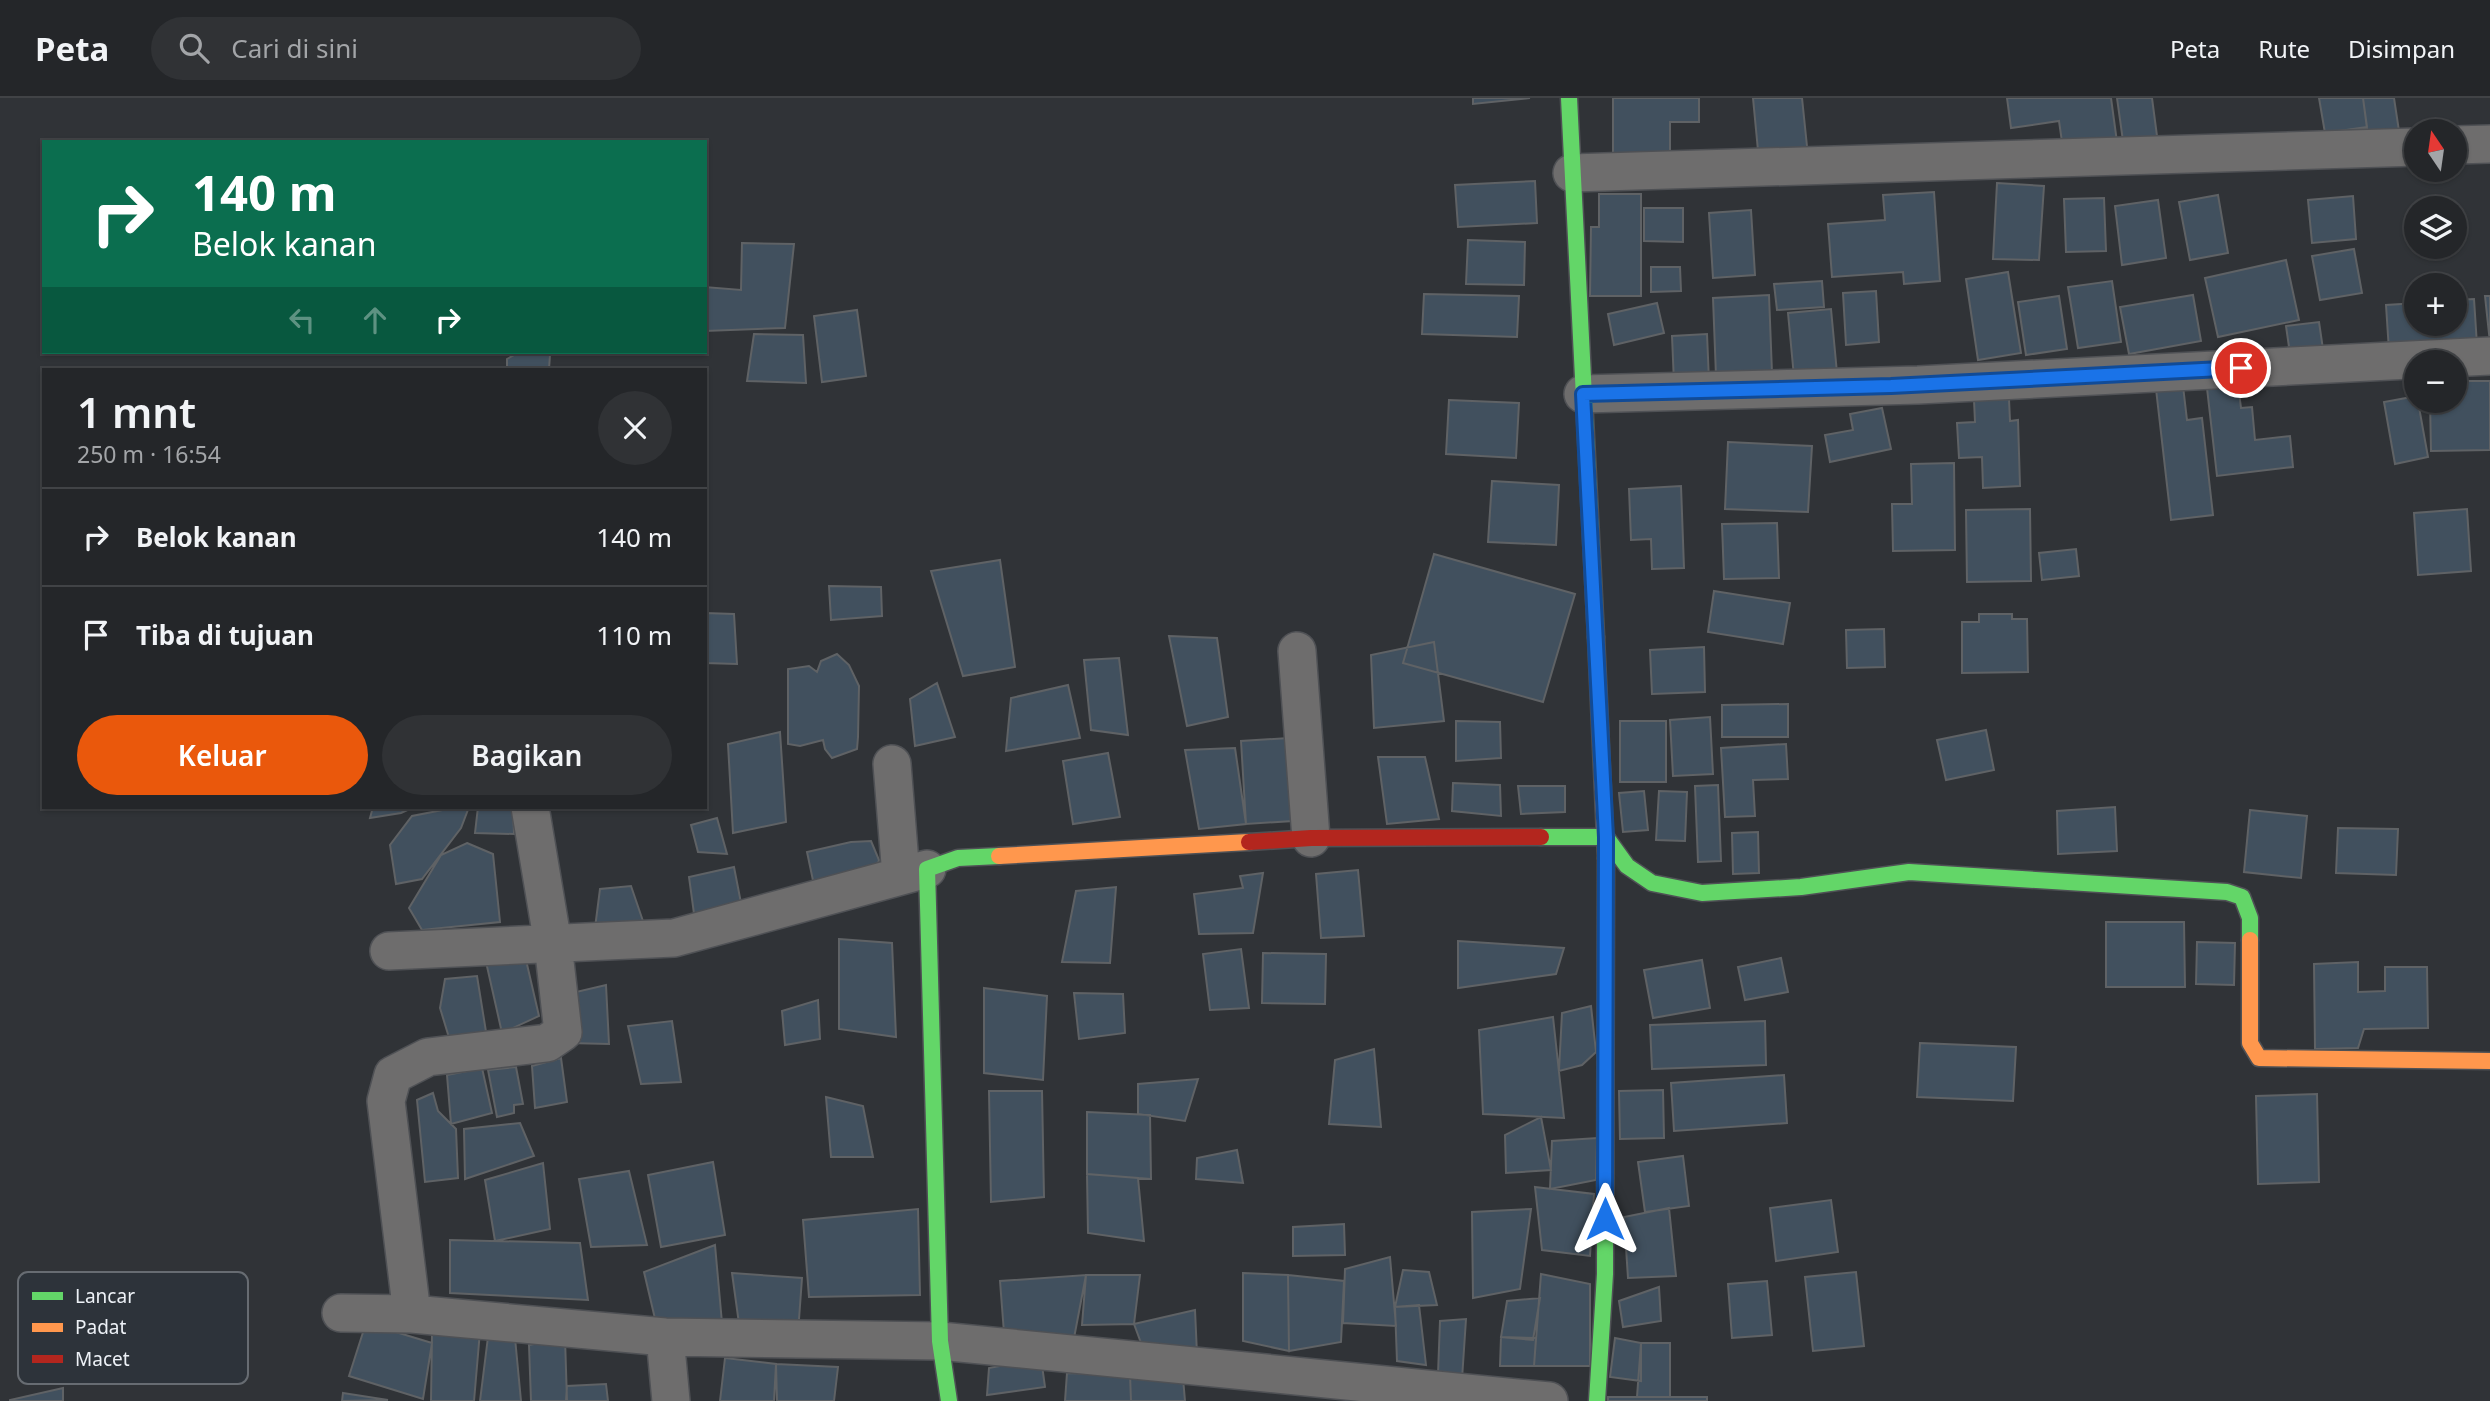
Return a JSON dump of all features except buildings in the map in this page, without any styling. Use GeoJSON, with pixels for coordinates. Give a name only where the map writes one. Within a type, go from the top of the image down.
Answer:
{"type":"FeatureCollection","features":[{"type":"Feature","properties":{"kind":"street"},"geometry":{"type":"LineString","coordinates":[[1569,98],[1606,837],[1605,1274],[1597,1401]]}},
{"type":"Feature","properties":{"kind":"street"},"geometry":{"type":"LineString","coordinates":[[2468,145],[2490,144]]}},
{"type":"Feature","properties":{"kind":"street"},"geometry":{"type":"LineString","coordinates":[[1572,173],[2404,147]]}},
{"type":"Feature","properties":{"kind":"street"},"geometry":{"type":"LineString","coordinates":[[1583,394],[1891,386],[2490,356]]}},
{"type":"Feature","properties":{"kind":"street"},"geometry":{"type":"LineString","coordinates":[[1297,651],[1311,838]]}},
{"type":"Feature","properties":{"kind":"street"},"geometry":{"type":"LineString","coordinates":[[892,764],[914,872],[940,1341],[949,1401]]}},
{"type":"Feature","properties":{"kind":"street"},"geometry":{"type":"LineString","coordinates":[[412,1314],[386,1101],[394,1075],[428,1057],[547,1043],[557,1038],[564,1028],[530,809]]}},
{"type":"Feature","properties":{"kind":"street"},"geometry":{"type":"LineString","coordinates":[[389,951],[674,937],[958,858],[1311,838],[1606,837]]}},
{"type":"Feature","properties":{"kind":"street"},"geometry":{"type":"LineString","coordinates":[[1606,837],[1627,866],[1652,883],[1702,893],[1801,887],[1909,872],[2227,892],[2242,897],[2250,918],[2250,1043],[2259,1058],[2490,1061]]}},
{"type":"Feature","properties":{"kind":"street"},"geometry":{"type":"LineString","coordinates":[[341,1313],[412,1314],[665,1337],[940,1341],[1549,1401]]}},
{"type":"Feature","properties":{"kind":"street"},"geometry":{"type":"LineString","coordinates":[[665,1337],[671,1401]]}},
{"type":"Feature","properties":{"kind":"traffic: fast"},"geometry":{"type":"LineString","coordinates":[[1569,98],[1596,637]]}},
{"type":"Feature","properties":{"kind":"traffic: fast"},"geometry":{"type":"LineString","coordinates":[[1541,837],[1606,837],[1627,866],[1652,883],[1702,893],[1801,887],[1909,872],[2227,892],[2242,897],[2250,918],[2250,940]]}},
{"type":"Feature","properties":{"kind":"traffic: fast"},"geometry":{"type":"LineString","coordinates":[[949,1401],[940,1341],[927,869],[958,858],[999,856]]}},
{"type":"Feature","properties":{"kind":"traffic: fast"},"geometry":{"type":"LineString","coordinates":[[1597,1401],[1605,1274],[1606,858]]}},
{"type":"Feature","properties":{"kind":"traffic: slow"},"geometry":{"type":"LineString","coordinates":[[1596,637],[1606,858]]}},
{"type":"Feature","properties":{"kind":"traffic: slow"},"geometry":{"type":"LineString","coordinates":[[999,856],[1249,842]]}},
{"type":"Feature","properties":{"kind":"traffic: slow"},"geometry":{"type":"LineString","coordinates":[[2250,940],[2250,1043],[2259,1058],[2490,1061]]}},
{"type":"Feature","properties":{"kind":"traffic: jam"},"geometry":{"type":"LineString","coordinates":[[1249,842],[1311,838],[1541,837]]}},
{"type":"Feature","properties":{"kind":"route"},"geometry":{"type":"LineString","coordinates":[[1605,1219],[1606,837],[1583,394],[1891,386],[2241,368]]}}]}
